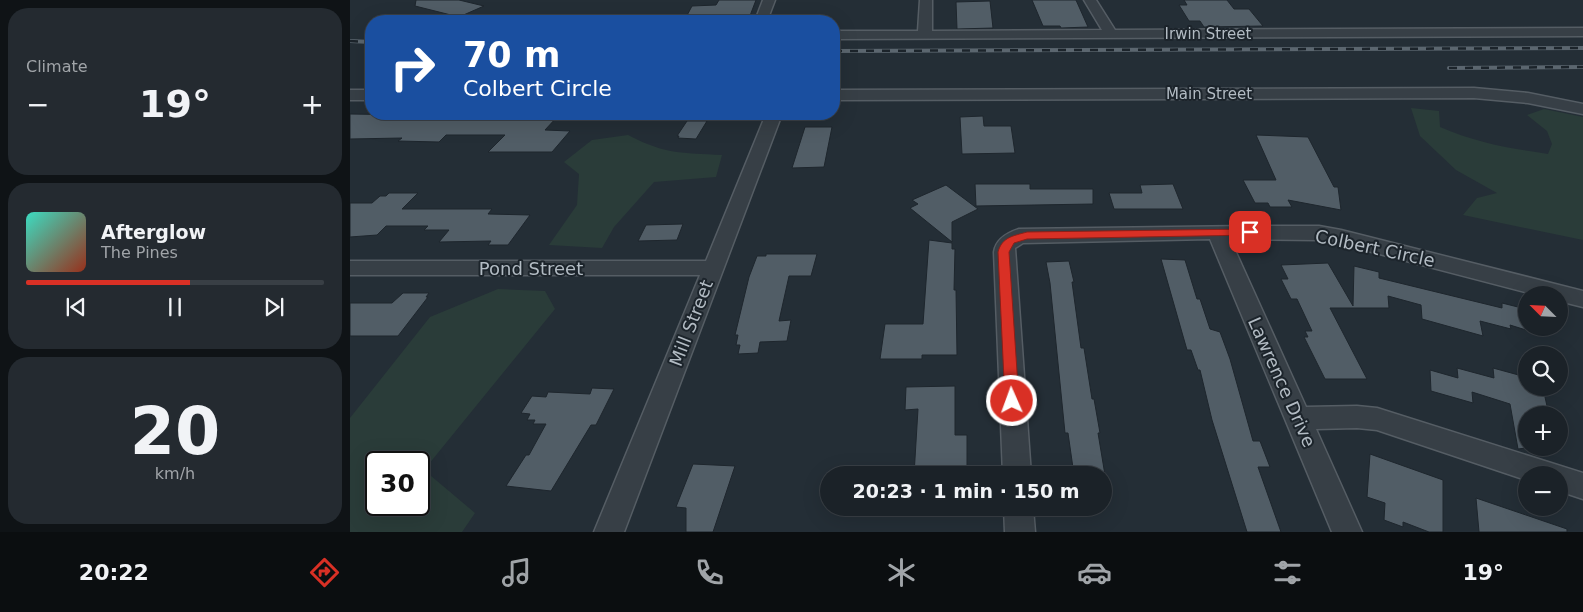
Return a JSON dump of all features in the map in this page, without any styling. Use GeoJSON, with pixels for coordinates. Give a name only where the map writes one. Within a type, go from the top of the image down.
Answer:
{"type":"FeatureCollection","features":[{"type":"Feature","properties":{"kind":"street"},"geometry":{"type":"LineString","coordinates":[[763,15],[769,0]]}},
{"type":"Feature","properties":{"kind":"street"},"geometry":{"type":"LineString","coordinates":[[925,35],[926,0]]}},
{"type":"Feature","properties":{"kind":"street"},"geometry":{"type":"LineString","coordinates":[[1090,0],[1111,34]]}},
{"type":"Feature","properties":{"kind":"street","name":"Irwin Street"},"geometry":{"type":"LineString","coordinates":[[840,35],[1583,32]]}},
{"type":"Feature","properties":{"kind":"street","name":"Main Street"},"geometry":{"type":"LineString","coordinates":[[840,95],[1474,93],[1528,98],[1583,109]]}},
{"type":"Feature","properties":{"kind":"street"},"geometry":{"type":"LineString","coordinates":[[350,95],[365,95]]}},
{"type":"Feature","properties":{"kind":"street","name":"Mill Street"},"geometry":{"type":"LineString","coordinates":[[609,532],[772,120]]}},
{"type":"Feature","properties":{"kind":"street","name":"Colbert Circle"},"geometry":{"type":"LineString","coordinates":[[1016,466],[1004,252],[1005,246],[1019,236],[1217,232],[1319,233],[1583,299]]}},
{"type":"Feature","properties":{"kind":"street","name":"Lawrence Drive"},"geometry":{"type":"LineString","coordinates":[[1217,232],[1347,532]]}},
{"type":"Feature","properties":{"kind":"street","name":"Pond Street"},"geometry":{"type":"LineString","coordinates":[[350,268],[712,268]]}},
{"type":"Feature","properties":{"kind":"street"},"geometry":{"type":"LineString","coordinates":[[1298,418],[1357,417],[1377,419],[1521,466]]}},
{"type":"Feature","properties":{"kind":"street"},"geometry":{"type":"LineString","coordinates":[[1568,481],[1583,486]]}},
{"type":"Feature","properties":{"kind":"street"},"geometry":{"type":"LineString","coordinates":[[1019,516],[1020,532]]}},
{"type":"Feature","properties":{"kind":"green space"},"geometry":{"type":"Polygon","coordinates":[[[1411,108],[1439,111],[1440,127],[1467,137],[1506,147],[1548,154],[1552,144],[1547,131],[1527,115],[1544,109],[1583,117],[1583,240],[1463,215],[1477,198],[1497,193],[1456,170],[1420,136],[1411,108]]]}},
{"type":"Feature","properties":{"kind":"green space"},"geometry":{"type":"Polygon","coordinates":[[[628,135],[663,149],[684,153],[722,155],[716,177],[654,182],[614,227],[602,248],[549,245],[577,205],[579,174],[564,162],[592,140],[628,135]]]}},
{"type":"Feature","properties":{"kind":"green space"},"geometry":{"type":"Polygon","coordinates":[[[498,289],[545,291],[555,309],[430,463],[430,451],[365,451],[365,516],[430,516],[430,475],[475,513],[462,532],[350,532],[350,418],[430,317],[498,289]]]}},
{"type":"Feature","properties":{"kind":"building"},"geometry":{"type":"Polygon","coordinates":[[[416,0],[459,0],[484,6],[464,15],[451,15],[415,6],[416,0]]]}},
{"type":"Feature","properties":{"kind":"building"},"geometry":{"type":"Polygon","coordinates":[[[719,0],[756,0],[750,15],[687,15],[692,6],[716,5],[719,0]]]}},
{"type":"Feature","properties":{"kind":"building"},"geometry":{"type":"Polygon","coordinates":[[[1032,0],[1076,0],[1088,27],[1061,28],[1060,26],[1043,26],[1032,0]]]}},
{"type":"Feature","properties":{"kind":"building"},"geometry":{"type":"Polygon","coordinates":[[[1184,0],[1227,0],[1234,9],[1249,9],[1263,26],[1204,27],[1200,21],[1189,21],[1179,5],[1187,5],[1184,0]]]}},
{"type":"Feature","properties":{"kind":"building"},"geometry":{"type":"Polygon","coordinates":[[[990,1],[993,28],[957,29],[956,2],[990,1]]]}},
{"type":"Feature","properties":{"kind":"building"},"geometry":{"type":"Polygon","coordinates":[[[350,114],[365,114],[365,120],[554,120],[545,130],[570,131],[552,152],[488,152],[505,135],[446,135],[439,142],[398,141],[402,138],[350,139],[350,114]]]}},
{"type":"Feature","properties":{"kind":"building"},"geometry":{"type":"Polygon","coordinates":[[[983,116],[984,126],[1011,126],[1015,153],[962,154],[960,117],[983,116]]]}},
{"type":"Feature","properties":{"kind":"building"},"geometry":{"type":"Polygon","coordinates":[[[687,121],[707,121],[696,139],[678,138],[679,136],[677,136],[687,121]]]}},
{"type":"Feature","properties":{"kind":"building"},"geometry":{"type":"Polygon","coordinates":[[[805,127],[832,127],[824,167],[792,168],[805,127]]]}},
{"type":"Feature","properties":{"kind":"building"},"geometry":{"type":"Polygon","coordinates":[[[1256,135],[1308,137],[1334,187],[1338,187],[1341,210],[1288,200],[1292,207],[1270,207],[1268,203],[1255,203],[1243,180],[1276,180],[1256,135]]]}},
{"type":"Feature","properties":{"kind":"building"},"geometry":{"type":"Polygon","coordinates":[[[975,184],[1030,184],[1030,189],[1093,189],[1093,204],[976,206],[975,184]]]}},
{"type":"Feature","properties":{"kind":"building"},"geometry":{"type":"Polygon","coordinates":[[[1173,184],[1183,209],[1114,209],[1109,193],[1142,193],[1140,185],[1173,184]]]}},
{"type":"Feature","properties":{"kind":"building"},"geometry":{"type":"Polygon","coordinates":[[[946,185],[978,209],[952,222],[952,242],[910,208],[918,204],[912,200],[946,185]]]}},
{"type":"Feature","properties":{"kind":"building"},"geometry":{"type":"Polygon","coordinates":[[[389,193],[418,193],[402,209],[492,209],[488,214],[530,215],[508,245],[488,245],[491,241],[439,242],[449,230],[424,230],[428,226],[386,226],[377,235],[350,237],[350,203],[372,203],[380,196],[386,196],[389,193]]]}},
{"type":"Feature","properties":{"kind":"building"},"geometry":{"type":"Polygon","coordinates":[[[683,224],[677,240],[638,241],[646,225],[683,224]]]}},
{"type":"Feature","properties":{"kind":"building"},"geometry":{"type":"Polygon","coordinates":[[[929,240],[952,243],[952,249],[955,249],[954,290],[956,290],[957,355],[922,355],[922,359],[880,359],[885,324],[923,324],[929,240]]]}},
{"type":"Feature","properties":{"kind":"building"},"geometry":{"type":"Polygon","coordinates":[[[766,254],[817,254],[811,276],[789,276],[779,321],[791,320],[787,341],[760,342],[758,353],[738,354],[740,345],[736,345],[738,335],[735,335],[749,277],[757,256],[766,256],[766,254]]]}},
{"type":"Feature","properties":{"kind":"building"},"geometry":{"type":"Polygon","coordinates":[[[1161,259],[1185,260],[1197,299],[1200,299],[1210,329],[1220,332],[1230,359],[1253,441],[1260,441],[1270,467],[1258,467],[1281,532],[1247,532],[1212,420],[1200,370],[1198,370],[1191,350],[1187,350],[1161,259]]]}},
{"type":"Feature","properties":{"kind":"building"},"geometry":{"type":"Polygon","coordinates":[[[1069,261],[1074,282],[1072,282],[1081,348],[1084,348],[1092,399],[1094,399],[1104,466],[1073,466],[1068,433],[1065,433],[1050,283],[1046,262],[1069,261]]]}},
{"type":"Feature","properties":{"kind":"building"},"geometry":{"type":"Polygon","coordinates":[[[1328,263],[1353,306],[1354,266],[1379,272],[1379,278],[1502,308],[1502,303],[1518,307],[1518,328],[1510,325],[1511,329],[1480,321],[1483,336],[1422,319],[1421,305],[1388,296],[1389,308],[1330,308],[1367,379],[1325,379],[1304,337],[1308,337],[1305,331],[1312,331],[1297,299],[1291,299],[1281,279],[1288,279],[1281,265],[1328,263]]]}},
{"type":"Feature","properties":{"kind":"building"},"geometry":{"type":"Polygon","coordinates":[[[403,293],[429,293],[426,297],[428,297],[398,336],[350,336],[350,303],[392,303],[403,293]]]}},
{"type":"Feature","properties":{"kind":"building"},"geometry":{"type":"Polygon","coordinates":[[[1457,368],[1494,378],[1493,368],[1518,375],[1518,396],[1545,396],[1547,406],[1518,406],[1518,449],[1510,404],[1472,392],[1473,403],[1431,391],[1430,370],[1458,378],[1457,368]]]}},
{"type":"Feature","properties":{"kind":"building"},"geometry":{"type":"Polygon","coordinates":[[[955,386],[955,435],[967,435],[967,466],[915,466],[918,409],[905,410],[906,387],[955,386]]]}},
{"type":"Feature","properties":{"kind":"building"},"geometry":{"type":"Polygon","coordinates":[[[592,388],[614,389],[596,425],[591,425],[551,491],[506,486],[526,455],[529,455],[546,424],[533,424],[535,420],[527,420],[530,414],[521,413],[532,396],[546,397],[548,392],[590,394],[592,388]]]}},
{"type":"Feature","properties":{"kind":"building"},"geometry":{"type":"Polygon","coordinates":[[[1370,454],[1443,480],[1443,532],[1429,532],[1403,522],[1403,527],[1384,520],[1385,503],[1367,497],[1370,454]]]}},
{"type":"Feature","properties":{"kind":"building"},"geometry":{"type":"Polygon","coordinates":[[[693,464],[735,466],[713,532],[686,532],[686,508],[676,507],[693,464]]]}},
{"type":"Feature","properties":{"kind":"building"},"geometry":{"type":"Polygon","coordinates":[[[1476,498],[1518,512],[1518,516],[1529,516],[1567,529],[1567,532],[1479,532],[1476,498]]]}},
{"type":"Feature","properties":{"kind":"railway"},"geometry":{"type":"LineString","coordinates":[[350,41],[365,42]]}},
{"type":"Feature","properties":{"kind":"railway"},"geometry":{"type":"LineString","coordinates":[[840,51],[1583,48]]}},
{"type":"Feature","properties":{"kind":"railway"},"geometry":{"type":"LineString","coordinates":[[1449,68],[1583,67]]}},
{"type":"Feature","properties":{"kind":"route"},"geometry":{"type":"LineString","coordinates":[[1012,401],[1004,252],[1005,246],[1010,240],[1027,235],[1250,232]]}}]}
